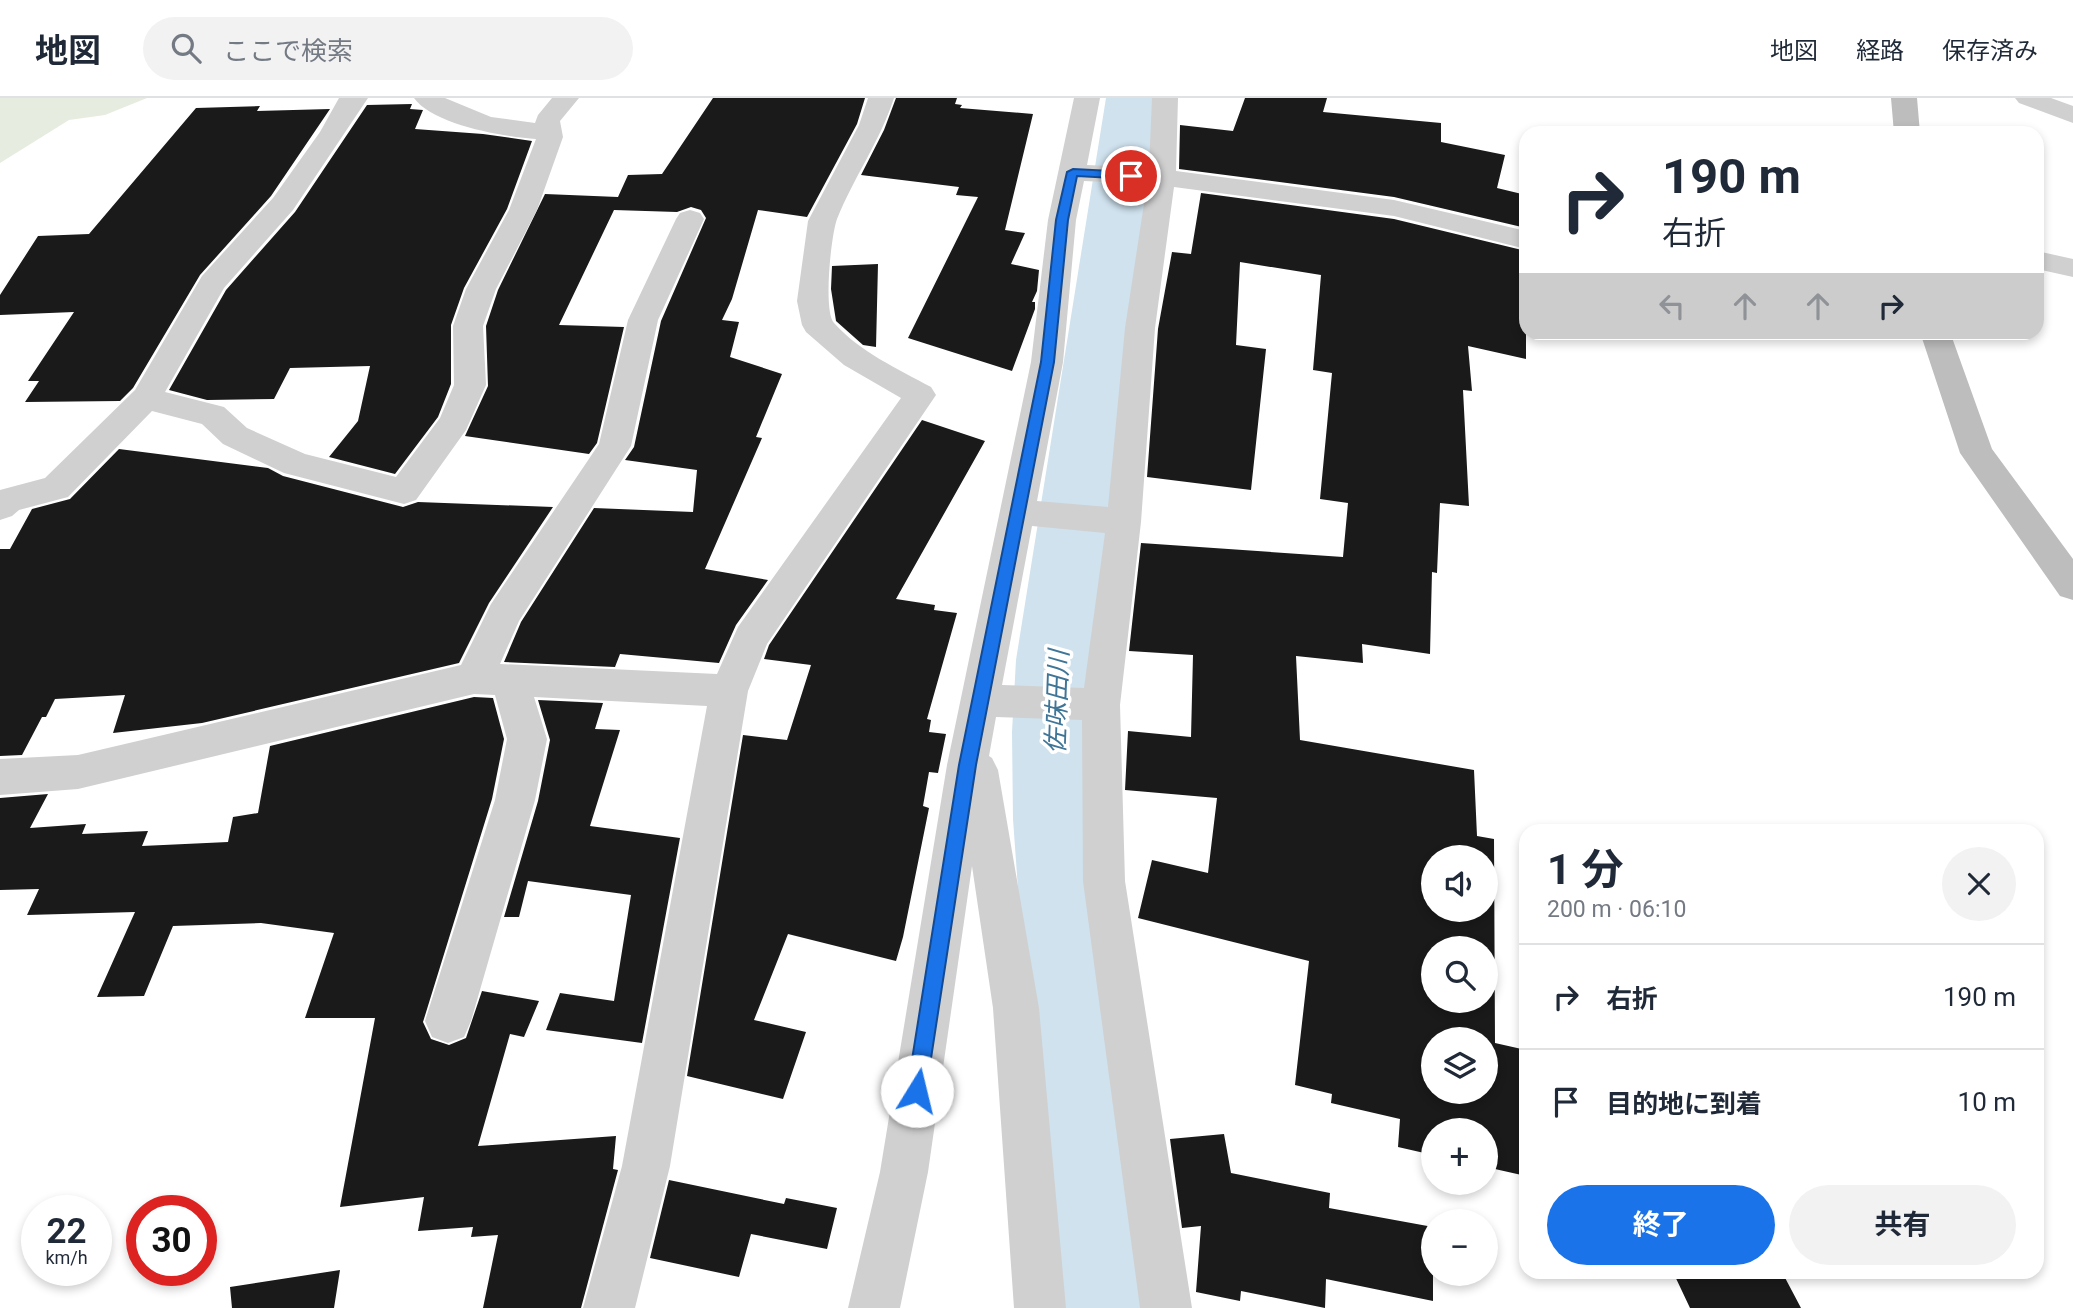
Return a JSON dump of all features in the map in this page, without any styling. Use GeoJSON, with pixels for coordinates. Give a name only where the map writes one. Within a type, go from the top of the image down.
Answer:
{"type":"FeatureCollection","features":[{"type":"Feature","properties":{"kind":"main road"},"geometry":{"type":"LineString","coordinates":[[1904,98],[1907,126]]}},
{"type":"Feature","properties":{"kind":"main road"},"geometry":{"type":"LineString","coordinates":[[1938,340],[1977,453],[2073,586]]}},
{"type":"Feature","properties":{"kind":"street"},"geometry":{"type":"LineString","coordinates":[[0,506],[8,500],[57,488],[146,398],[212,283],[283,204],[333,133],[352,98],[355,98]]}},
{"type":"Feature","properties":{"kind":"street"},"geometry":{"type":"LineString","coordinates":[[427,98],[449,112],[501,127],[548,132]]}},
{"type":"Feature","properties":{"kind":"street"},"geometry":{"type":"LineString","coordinates":[[146,398],[213,415],[235,436],[296,464],[404,491],[455,422],[470,385],[468,326],[486,278],[523,210],[550,137],[547,120],[566,98]]}},
{"type":"Feature","properties":{"kind":"street"},"geometry":{"type":"LineString","coordinates":[[609,1308],[646,1166],[729,691],[751,638],[920,395],[855,358],[817,325],[812,301],[822,221],[872,125],[881,98]]}},
{"type":"Feature","properties":{"kind":"street"},"geometry":{"type":"LineString","coordinates":[[874,1308],[904,1172],[985,712],[1024,513],[1047,362],[1062,220],[1080,173],[1087,98]]}},
{"type":"Feature","properties":{"kind":"street"},"geometry":{"type":"LineString","coordinates":[[1165,98],[1097,705],[1104,881],[1166,1308]]}},
{"type":"Feature","properties":{"kind":"street"},"geometry":{"type":"LineString","coordinates":[[2028,98],[2073,115]]}},
{"type":"Feature","properties":{"kind":"street"},"geometry":{"type":"LineString","coordinates":[[1080,173],[1158,177],[1394,208],[1519,238]]}},
{"type":"Feature","properties":{"kind":"street"},"geometry":{"type":"LineString","coordinates":[[448,1021],[515,800],[527,739],[492,679],[504,614],[615,446],[643,320],[690,219]]}},
{"type":"Feature","properties":{"kind":"street"},"geometry":{"type":"LineString","coordinates":[[2044,262],[2073,268]]}},
{"type":"Feature","properties":{"kind":"street"},"geometry":{"type":"LineString","coordinates":[[1024,513],[1118,521]]}},
{"type":"Feature","properties":{"kind":"street"},"geometry":{"type":"LineString","coordinates":[[0,777],[78,772],[492,679],[729,691]]}},
{"type":"Feature","properties":{"kind":"street"},"geometry":{"type":"LineString","coordinates":[[985,712],[1097,705]]}},
{"type":"Feature","properties":{"kind":"street"},"geometry":{"type":"LineString","coordinates":[[985,712],[1016,1008],[1040,1308]]}},
{"type":"Feature","properties":{"kind":"shaded area"},"geometry":{"type":"Polygon","coordinates":[[[0,98],[147,98],[105,115],[69,120],[0,163],[0,98]]]}},
{"type":"Feature","properties":{"kind":"building"},"geometry":{"type":"Polygon","coordinates":[[[713,98],[865,98],[857,124],[807,217],[758,210],[732,299],[722,320],[739,322],[730,357],[782,374],[756,437],[762,438],[705,569],[768,580],[736,625],[719,663],[620,654],[615,667],[504,662],[521,622],[594,508],[693,512],[697,470],[625,460],[634,447],[661,321],[706,218],[701,210],[691,207],[677,212],[614,210],[559,325],[624,327],[597,443],[589,454],[465,436],[488,386],[486,326],[498,290],[545,194],[618,197],[628,175],[662,174],[713,98]]]}},
{"type":"Feature","properties":{"kind":"building"},"geometry":{"type":"Polygon","coordinates":[[[896,98],[957,98],[955,104],[962,105],[960,108],[1033,114],[1005,230],[1025,233],[1011,264],[1039,270],[1037,291],[1032,302],[1035,302],[1035,309],[1012,371],[908,338],[978,197],[956,195],[959,187],[861,175],[884,130],[896,98]]]}},
{"type":"Feature","properties":{"kind":"building"},"geometry":{"type":"Polygon","coordinates":[[[1245,98],[1327,98],[1323,112],[1441,123],[1441,142],[1505,155],[1497,188],[1519,193],[1519,226],[1394,197],[1179,169],[1180,125],[1233,131],[1245,98]]]}},
{"type":"Feature","properties":{"kind":"building"},"geometry":{"type":"Polygon","coordinates":[[[412,104],[410,109],[423,110],[415,129],[532,141],[507,209],[464,288],[451,325],[451,384],[438,417],[395,474],[329,457],[358,421],[370,366],[290,368],[274,399],[207,400],[169,390],[226,290],[295,212],[367,105],[412,104]]]}},
{"type":"Feature","properties":{"kind":"building"},"geometry":{"type":"Polygon","coordinates":[[[260,106],[257,111],[330,109],[271,196],[200,275],[133,388],[120,401],[25,402],[39,381],[28,381],[74,312],[0,315],[0,295],[38,236],[89,234],[196,108],[260,106]]]}},
{"type":"Feature","properties":{"kind":"building"},"geometry":{"type":"Polygon","coordinates":[[[1201,193],[1394,219],[1519,249],[1519,340],[1526,340],[1526,359],[1468,346],[1472,391],[1463,390],[1469,506],[1440,503],[1437,573],[1432,572],[1430,654],[1362,644],[1363,663],[1296,656],[1300,740],[1474,770],[1477,836],[1494,839],[1494,845],[1421,845],[1421,922],[1494,922],[1494,936],[1421,936],[1421,1013],[1495,1013],[1495,1027],[1421,1027],[1421,1104],[1498,1104],[1498,1044],[1519,1048],[1519,1174],[1498,1170],[1498,1118],[1421,1118],[1421,1152],[1398,1147],[1400,1119],[1331,1103],[1332,1094],[1295,1085],[1309,961],[1138,918],[1152,860],[1208,873],[1217,798],[1125,790],[1128,731],[1191,737],[1193,655],[1129,651],[1141,543],[1343,557],[1348,503],[1320,499],[1332,373],[1313,370],[1321,275],[1240,262],[1236,345],[1266,349],[1251,490],[1147,477],[1158,329],[1172,252],[1191,254],[1201,193]]]}},
{"type":"Feature","properties":{"kind":"building"},"geometry":{"type":"Polygon","coordinates":[[[878,264],[876,347],[863,345],[836,321],[831,289],[832,266],[878,264]]]}},
{"type":"Feature","properties":{"kind":"building"},"geometry":{"type":"Polygon","coordinates":[[[922,420],[985,441],[896,599],[935,605],[934,610],[957,613],[927,719],[931,720],[929,732],[946,734],[938,773],[929,772],[923,806],[929,808],[896,961],[788,934],[754,1020],[806,1032],[783,1099],[687,1076],[743,735],[787,740],[811,665],[764,659],[769,645],[922,420]]]}},
{"type":"Feature","properties":{"kind":"building"},"geometry":{"type":"Polygon","coordinates":[[[119,449],[268,468],[283,476],[403,507],[418,502],[553,507],[489,603],[459,663],[202,723],[113,733],[125,695],[55,699],[22,755],[0,756],[0,549],[10,549],[32,509],[70,499],[119,449]]]}},
{"type":"Feature","properties":{"kind":"building"},"geometry":{"type":"Polygon","coordinates":[[[474,697],[493,698],[504,739],[492,799],[423,1022],[431,1039],[449,1045],[466,1038],[482,991],[539,1001],[524,1037],[510,1034],[478,1146],[616,1136],[613,1169],[618,1170],[581,1308],[483,1308],[498,1235],[471,1237],[473,1227],[418,1231],[424,1197],[340,1207],[375,1018],[305,1018],[334,933],[261,923],[173,926],[144,996],[97,997],[135,912],[27,915],[39,889],[0,890],[0,798],[48,794],[30,828],[86,824],[82,834],[148,831],[142,846],[228,842],[233,817],[258,813],[270,746],[474,697]]]}},
{"type":"Feature","properties":{"kind":"building"},"geometry":{"type":"Polygon","coordinates":[[[538,700],[603,703],[595,729],[620,730],[590,826],[680,838],[642,1043],[546,1030],[560,993],[614,1001],[631,895],[528,881],[519,917],[504,917],[538,801],[550,740],[538,700]]]}},
{"type":"Feature","properties":{"kind":"building"},"geometry":{"type":"Polygon","coordinates":[[[1224,1134],[1231,1173],[1330,1193],[1329,1208],[1421,1225],[1421,1286],[1433,1286],[1433,1301],[1326,1279],[1325,1308],[1241,1291],[1240,1301],[1196,1292],[1201,1226],[1182,1228],[1170,1139],[1224,1134]]]}},
{"type":"Feature","properties":{"kind":"building"},"geometry":{"type":"Polygon","coordinates":[[[669,1180],[784,1204],[786,1198],[837,1208],[827,1249],[751,1234],[739,1277],[650,1258],[669,1180]]]}},
{"type":"Feature","properties":{"kind":"building"},"geometry":{"type":"Polygon","coordinates":[[[340,1270],[334,1308],[232,1308],[230,1287],[340,1270]]]}},
{"type":"Feature","properties":{"kind":"building"},"geometry":{"type":"Polygon","coordinates":[[[1676,1279],[1786,1279],[1801,1308],[1690,1308],[1676,1279]]]}},
{"type":"Feature","properties":{"kind":"waterway","name":"佐味田川"},"geometry":{"type":"LineString","coordinates":[[1103,1308],[1057,819],[1054,732],[1056,660],[1133,98]]}},
{"type":"Feature","properties":{"kind":"route"},"geometry":{"type":"LineString","coordinates":[[917,1091],[967,765],[1047,362],[1062,220],[1073,172],[1131,176]]}}]}
